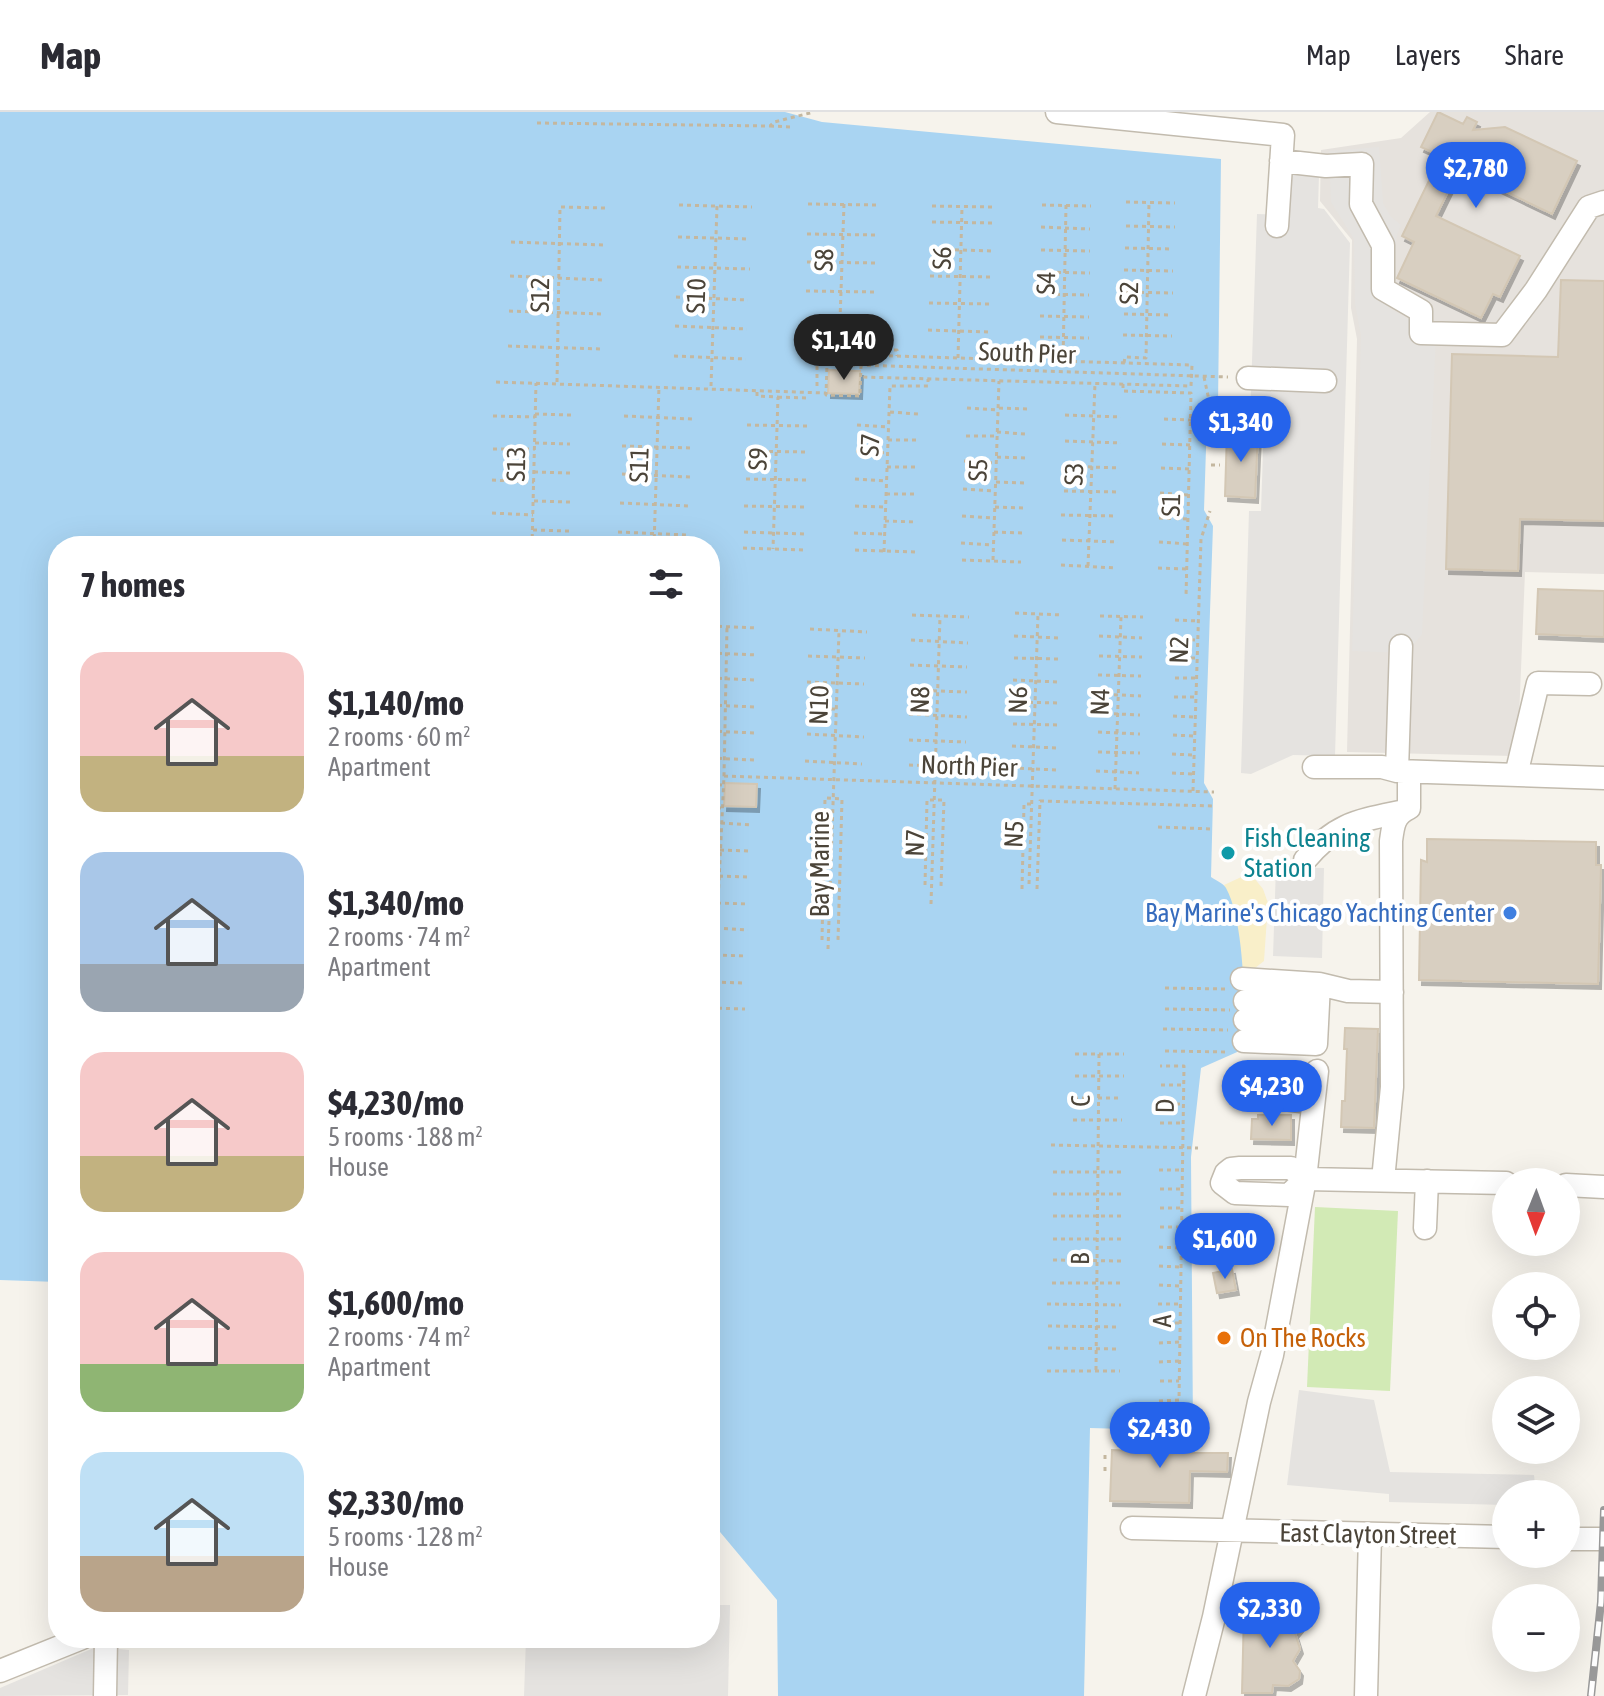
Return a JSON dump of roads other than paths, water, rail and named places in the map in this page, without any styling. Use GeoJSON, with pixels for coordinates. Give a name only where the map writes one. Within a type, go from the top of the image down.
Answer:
{"type":"FeatureCollection","features":[{"type":"Feature","properties":{"kind":"lane"},"geometry":{"type":"LineString","coordinates":[[1057,112],[1283,135],[1277,226]]}},
{"type":"Feature","properties":{"kind":"lane"},"geometry":{"type":"LineString","coordinates":[[1281,161],[1326,166],[1362,164],[1361,204],[1383,245],[1383,289],[1421,311],[1421,333],[1502,335],[1536,290],[1589,207],[1604,202]]}},
{"type":"Feature","properties":{"kind":"lane"},"geometry":{"type":"LineString","coordinates":[[1238,377],[1325,381]]}},
{"type":"Feature","properties":{"kind":"lane"},"geometry":{"type":"LineString","coordinates":[[1305,860],[1321,840],[1357,821],[1409,808],[1403,771],[1401,646]]}},
{"type":"Feature","properties":{"kind":"lane"},"geometry":{"type":"LineString","coordinates":[[1516,775],[1538,683],[1590,684]]}},
{"type":"Feature","properties":{"kind":"lane"},"geometry":{"type":"LineString","coordinates":[[1403,771],[1604,778]]}},
{"type":"Feature","properties":{"kind":"lane"},"geometry":{"type":"LineString","coordinates":[[1383,1180],[1392,1087],[1391,841],[1393,821],[1400,812]]}},
{"type":"Feature","properties":{"kind":"lane"},"geometry":{"type":"LineString","coordinates":[[1318,1003],[1316,1044],[1240,1015],[1318,1003],[1348,978],[1392,985]]}},
{"type":"Feature","properties":{"kind":"lane"},"geometry":{"type":"LineString","coordinates":[[1194,1696],[1214,1617],[1261,1392],[1272,1355],[1305,1179],[1317,1071]]}},
{"type":"Feature","properties":{"kind":"lane"},"geometry":{"type":"LineString","coordinates":[[1305,1179],[1492,1183]]}},
{"type":"Feature","properties":{"kind":"lane"},"geometry":{"type":"LineString","coordinates":[[1425,1228],[1427,1181]]}},
{"type":"Feature","properties":{"kind":"lane"},"geometry":{"type":"LineString","coordinates":[[1580,1186],[1604,1187]]}},
{"type":"Feature","properties":{"kind":"lane","name":"East Clayton Street"},"geometry":{"type":"LineString","coordinates":[[1132,1528],[1492,1537]]}},
{"type":"Feature","properties":{"kind":"lane"},"geometry":{"type":"LineString","coordinates":[[1366,1696],[1370,1534]]}},
{"type":"Feature","properties":{"kind":"lane"},"geometry":{"type":"LineString","coordinates":[[1580,1539],[1604,1539]]}},
{"type":"Feature","properties":{"kind":"lane"},"geometry":{"type":"LineString","coordinates":[[0,1671],[57,1648]]}},
{"type":"Feature","properties":{"kind":"lane"},"geometry":{"type":"LineString","coordinates":[[105,1696],[106,1648]]}},
{"type":"Feature","properties":{"kind":"water"},"geometry":{"type":"Polygon","coordinates":[[[0,112],[785,112],[822,122],[1221,159],[1218,405],[1207,418],[1204,510],[1213,526],[1204,783],[1213,799],[1211,877],[1226,888],[1237,922],[1244,989],[1244,1049],[1201,1068],[1191,1157],[1193,1431],[1090,1428],[1084,1696],[778,1696],[777,1600],[720,1532],[720,536],[48,536],[48,1282],[0,1280],[0,112]]]}},
{"type":"Feature","properties":{"kind":"railway"},"geometry":{"type":"LineString","coordinates":[[1591,1696],[1601,1602],[1604,1510]]}},
{"type":"Feature","properties":{"kind":"place","name":"Fish Cleaning Station"},"geometry":{"type":"Point","coordinates":[1228,853]}},
{"type":"Feature","properties":{"kind":"place","name":"Bay Marine's Chicago Yachting Center"},"geometry":{"type":"Point","coordinates":[1510,913]}},
{"type":"Feature","properties":{"kind":"place","name":"On The Rocks"},"geometry":{"type":"Point","coordinates":[1224,1338]}}]}
